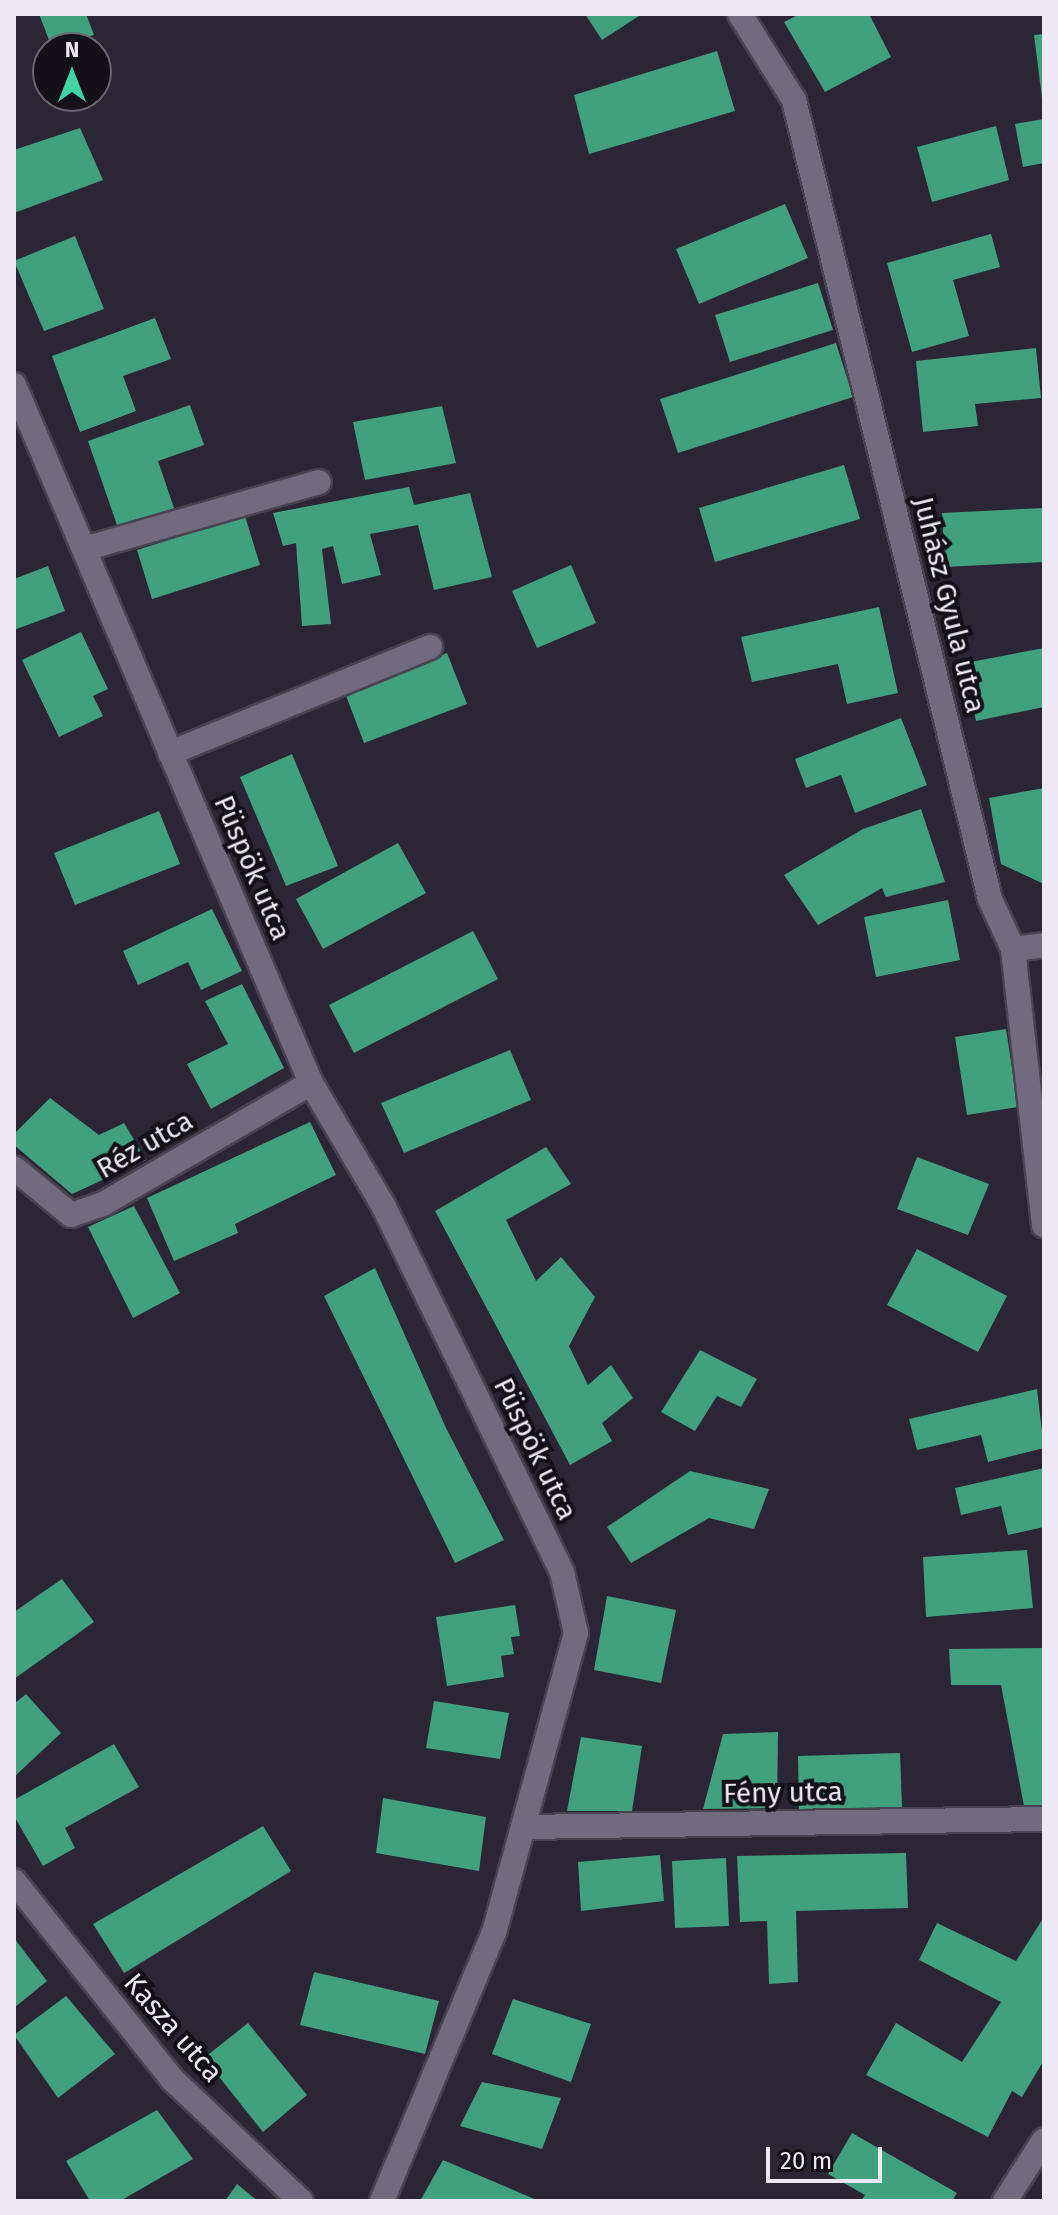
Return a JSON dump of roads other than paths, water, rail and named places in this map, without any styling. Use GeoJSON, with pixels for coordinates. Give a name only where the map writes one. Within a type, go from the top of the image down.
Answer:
{"type":"FeatureCollection","features":[{"type":"Feature","properties":{"kind":"street","name":"Juhász Gyula utca"},"geometry":{"type":"LineString","coordinates":[[740,14],[794,100],[990,899],[1013,949],[1044,1225]]}},
{"type":"Feature","properties":{"kind":"street","name":"Püspök utca"},"geometry":{"type":"LineString","coordinates":[[14,385],[311,1083],[383,1205],[562,1572],[576,1633],[494,1932],[382,2201]]}},
{"type":"Feature","properties":{"kind":"street"},"geometry":{"type":"LineString","coordinates":[[84,549],[319,482]]}},
{"type":"Feature","properties":{"kind":"street"},"geometry":{"type":"LineString","coordinates":[[170,753],[430,647]]}},
{"type":"Feature","properties":{"kind":"street"},"geometry":{"type":"LineString","coordinates":[[1013,949],[1044,945]]}},
{"type":"Feature","properties":{"kind":"street","name":"Réz utca"},"geometry":{"type":"LineString","coordinates":[[14,1168],[71,1215],[103,1204],[311,1083]]}},
{"type":"Feature","properties":{"kind":"street","name":"Fény utca"},"geometry":{"type":"LineString","coordinates":[[523,1827],[1044,1819]]}},
{"type":"Feature","properties":{"kind":"street","name":"Kasza utca"},"geometry":{"type":"LineString","coordinates":[[14,1881],[173,2080],[301,2201]]}},
{"type":"Feature","properties":{"kind":"street"},"geometry":{"type":"LineString","coordinates":[[1005,2201],[1044,2140]]}}]}
